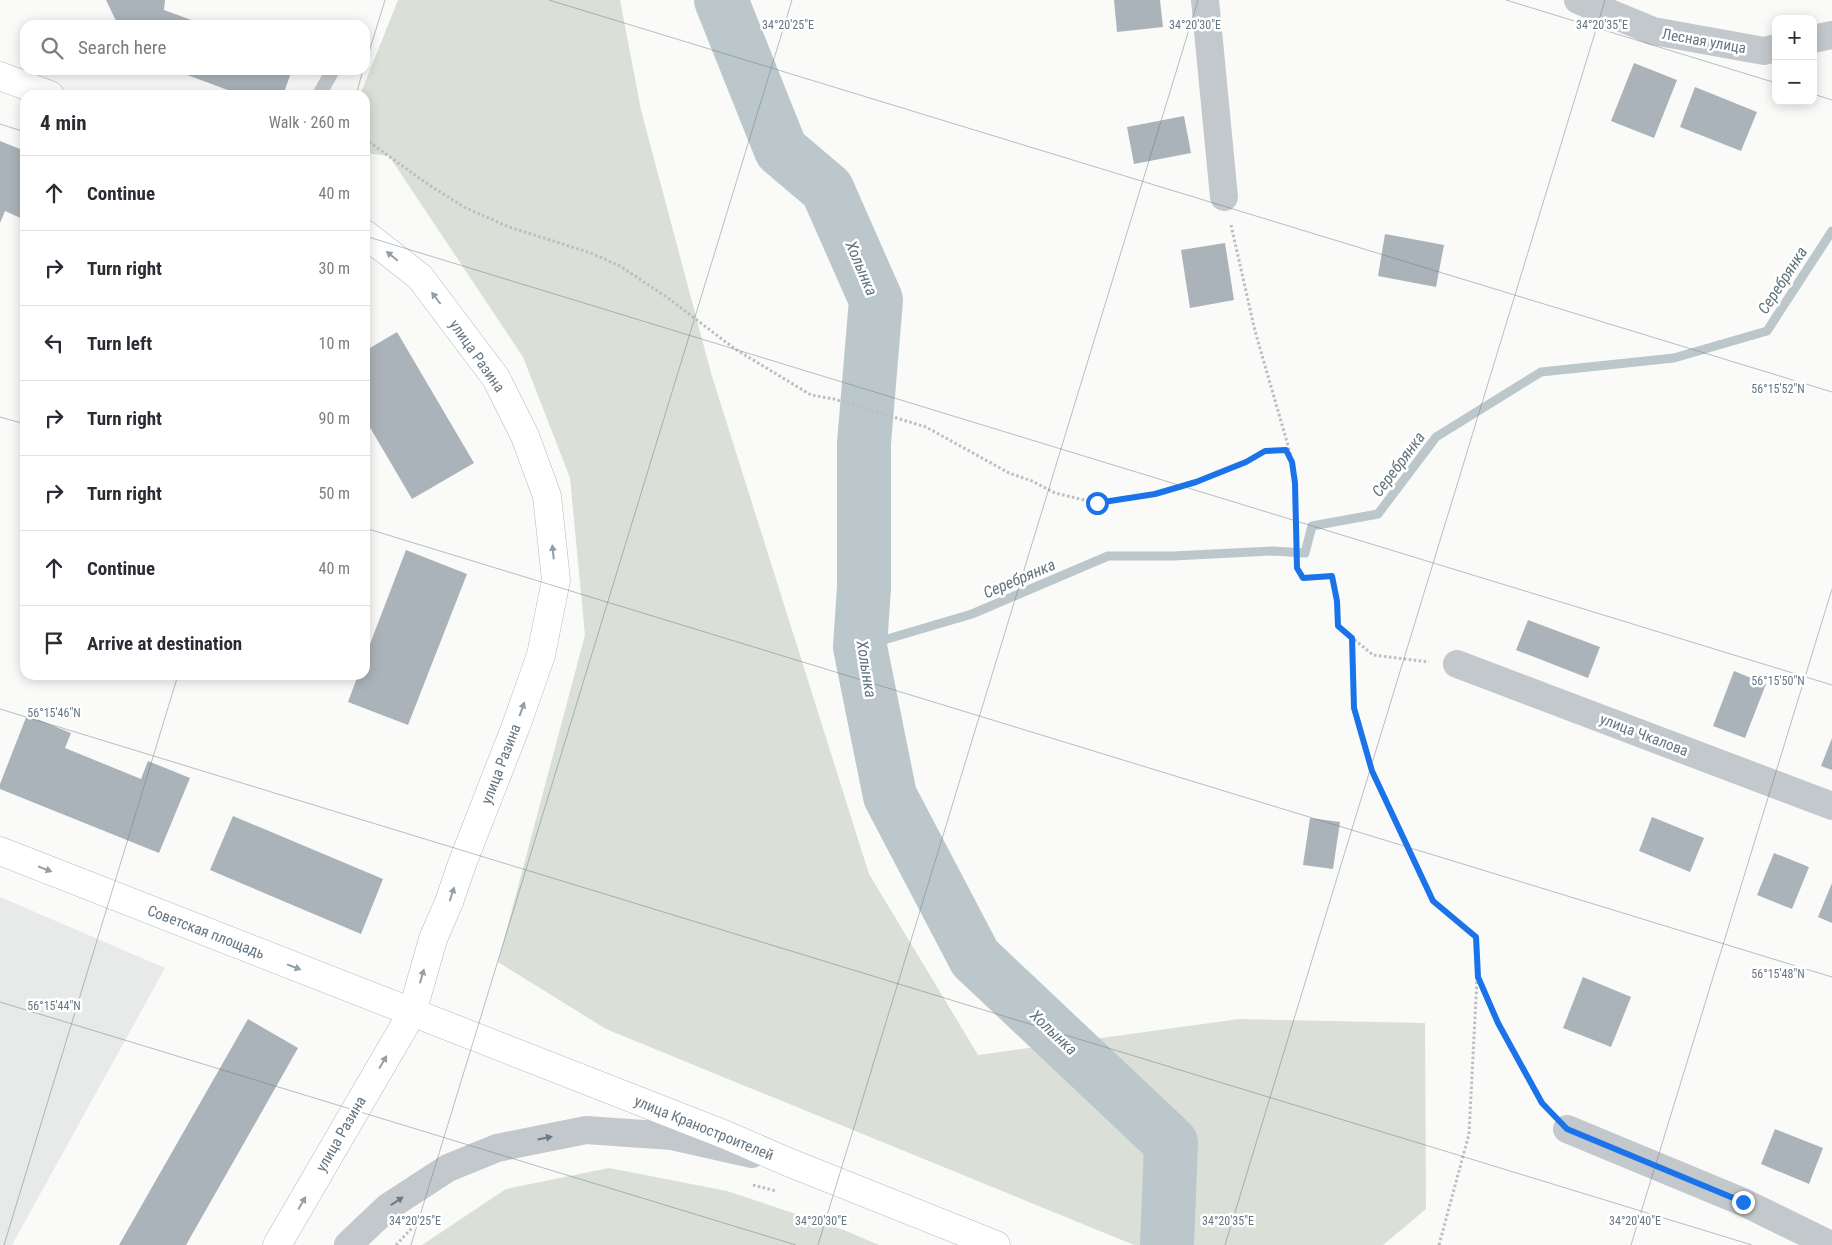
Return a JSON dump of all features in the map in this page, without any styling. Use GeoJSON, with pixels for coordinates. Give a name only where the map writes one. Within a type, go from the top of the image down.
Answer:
{"type":"FeatureCollection","features":[{"type":"Feature","properties":{"kind":"street"},"geometry":{"type":"LineString","coordinates":[[1205,0],[1224,196]]}},
{"type":"Feature","properties":{"kind":"street","name":"Лесная улица"},"geometry":{"type":"LineString","coordinates":[[1578,0],[1653,31],[1764,52],[1772,49]]}},
{"type":"Feature","properties":{"kind":"street"},"geometry":{"type":"LineString","coordinates":[[1817,38],[1832,34]]}},
{"type":"Feature","properties":{"kind":"street"},"geometry":{"type":"LineString","coordinates":[[0,76],[37,90]]}},
{"type":"Feature","properties":{"kind":"street","name":"улица Разина"},"geometry":{"type":"LineString","coordinates":[[277,1245],[412,1013],[433,939],[450,902],[462,864],[516,726],[541,655],[556,580],[547,496],[525,436],[496,378],[420,277],[370,238]]}},
{"type":"Feature","properties":{"kind":"street","name":"улица Чкалова"},"geometry":{"type":"LineString","coordinates":[[1457,664],[1832,806]]}},
{"type":"Feature","properties":{"kind":"street","name":"Советская площадь"},"geometry":{"type":"LineString","coordinates":[[0,851],[412,1013]]}},
{"type":"Feature","properties":{"kind":"street","name":"улица Краностроителей"},"geometry":{"type":"LineString","coordinates":[[412,1013],[726,1135],[788,1162],[996,1245]]}},
{"type":"Feature","properties":{"kind":"street"},"geometry":{"type":"LineString","coordinates":[[1567,1129],[1743,1202],[1831,1245]]}},
{"type":"Feature","properties":{"kind":"street"},"geometry":{"type":"LineString","coordinates":[[348,1245],[388,1207],[448,1168],[497,1148],[569,1133],[586,1130],[672,1136],[788,1162]]}},
{"type":"Feature","properties":{"kind":"lane"},"geometry":{"type":"LineString","coordinates":[[322,90],[330,75]]}},
{"type":"Feature","properties":{"kind":"path"},"geometry":{"type":"LineString","coordinates":[[370,143],[429,186],[464,207],[508,227],[592,253],[620,266],[668,298],[735,348],[773,373],[812,395],[834,399],[926,427],[1009,473],[1032,481],[1056,493],[1097,503],[1155,494],[1196,482],[1246,462],[1265,451],[1286,450],[1292,462]]}},
{"type":"Feature","properties":{"kind":"path"},"geometry":{"type":"LineString","coordinates":[[1224,196],[1255,331],[1292,462],[1295,483],[1297,568],[1303,578],[1332,576],[1337,601],[1338,626],[1373,655],[1405,660],[1457,664]]}},
{"type":"Feature","properties":{"kind":"path"},"geometry":{"type":"LineString","coordinates":[[1352,638],[1354,708],[1372,771],[1433,901],[1476,937],[1478,977],[1469,1134],[1439,1245]]}},
{"type":"Feature","properties":{"kind":"path"},"geometry":{"type":"LineString","coordinates":[[1478,977],[1510,1046],[1542,1103],[1567,1129]]}},
{"type":"Feature","properties":{"kind":"path"},"geometry":{"type":"LineString","coordinates":[[753,1185],[782,1193]]}},
{"type":"Feature","properties":{"kind":"path"},"geometry":{"type":"LineString","coordinates":[[396,1245],[416,1224]]}},
{"type":"Feature","properties":{"kind":"shaded area"},"geometry":{"type":"Polygon","coordinates":[[[398,0],[620,0],[641,110],[711,373],[869,874],[978,1055],[1239,1019],[1425,1023],[1426,1209],[1383,1245],[1134,1245],[606,1029],[498,962],[585,635],[570,478],[523,357],[389,156],[370,154],[370,90],[362,90],[368,75],[370,75],[370,70],[398,0]]]}},
{"type":"Feature","properties":{"kind":"shaded area"},"geometry":{"type":"Polygon","coordinates":[[[0,897],[165,968],[12,1245],[0,1245],[0,897]]]}},
{"type":"Feature","properties":{"kind":"shaded area"},"geometry":{"type":"Polygon","coordinates":[[[609,1168],[727,1191],[844,1230],[879,1245],[422,1245],[506,1189],[609,1168]]]}},
{"type":"Feature","properties":{"kind":"building"},"geometry":{"type":"Polygon","coordinates":[[[106,0],[165,0],[164,10],[191,20],[116,20],[106,0]]]}},
{"type":"Feature","properties":{"kind":"building"},"geometry":{"type":"Polygon","coordinates":[[[1114,0],[1160,0],[1163,27],[1117,32],[1114,0]]]}},
{"type":"Feature","properties":{"kind":"building"},"geometry":{"type":"Polygon","coordinates":[[[1634,63],[1677,80],[1654,138],[1611,121],[1634,63]]]}},
{"type":"Feature","properties":{"kind":"building"},"geometry":{"type":"Polygon","coordinates":[[[187,75],[290,75],[285,90],[228,90],[187,75]]]}},
{"type":"Feature","properties":{"kind":"building"},"geometry":{"type":"Polygon","coordinates":[[[1695,87],[1757,112],[1741,151],[1680,127],[1695,87]]]}},
{"type":"Feature","properties":{"kind":"building"},"geometry":{"type":"Polygon","coordinates":[[[1184,116],[1191,153],[1134,164],[1127,127],[1184,116]]]}},
{"type":"Feature","properties":{"kind":"building"},"geometry":{"type":"Polygon","coordinates":[[[0,141],[20,149],[20,218],[5,211],[0,223],[0,141]]]}},
{"type":"Feature","properties":{"kind":"building"},"geometry":{"type":"Polygon","coordinates":[[[1385,234],[1444,245],[1436,287],[1378,276],[1385,234]]]}},
{"type":"Feature","properties":{"kind":"building"},"geometry":{"type":"Polygon","coordinates":[[[1225,243],[1234,300],[1190,308],[1181,250],[1225,243]]]}},
{"type":"Feature","properties":{"kind":"building"},"geometry":{"type":"Polygon","coordinates":[[[397,332],[474,463],[412,499],[370,428],[370,348],[397,332]]]}},
{"type":"Feature","properties":{"kind":"building"},"geometry":{"type":"Polygon","coordinates":[[[406,550],[467,574],[408,725],[348,702],[356,680],[370,680],[370,644],[406,550]]]}},
{"type":"Feature","properties":{"kind":"building"},"geometry":{"type":"Polygon","coordinates":[[[1528,620],[1600,647],[1588,678],[1516,650],[1528,620]]]}},
{"type":"Feature","properties":{"kind":"building"},"geometry":{"type":"Polygon","coordinates":[[[1734,671],[1766,684],[1745,738],[1713,726],[1734,671]]]}},
{"type":"Feature","properties":{"kind":"building"},"geometry":{"type":"Polygon","coordinates":[[[27,715],[71,733],[65,748],[141,779],[148,761],[190,778],[159,853],[0,789],[0,784],[27,715]]]}},
{"type":"Feature","properties":{"kind":"building"},"geometry":{"type":"Polygon","coordinates":[[[1832,738],[1832,770],[1821,766],[1832,738]]]}},
{"type":"Feature","properties":{"kind":"building"},"geometry":{"type":"Polygon","coordinates":[[[233,816],[383,879],[361,934],[210,870],[233,816]]]}},
{"type":"Feature","properties":{"kind":"building"},"geometry":{"type":"Polygon","coordinates":[[[1652,817],[1704,838],[1690,872],[1639,851],[1652,817]]]}},
{"type":"Feature","properties":{"kind":"building"},"geometry":{"type":"Polygon","coordinates":[[[1310,818],[1340,822],[1333,869],[1303,865],[1310,818]]]}},
{"type":"Feature","properties":{"kind":"building"},"geometry":{"type":"Polygon","coordinates":[[[1774,853],[1809,867],[1792,909],[1757,895],[1774,853]]]}},
{"type":"Feature","properties":{"kind":"building"},"geometry":{"type":"Polygon","coordinates":[[[1832,883],[1832,923],[1818,917],[1832,883]]]}},
{"type":"Feature","properties":{"kind":"building"},"geometry":{"type":"Polygon","coordinates":[[[1583,977],[1631,997],[1611,1047],[1563,1028],[1583,977]]]}},
{"type":"Feature","properties":{"kind":"building"},"geometry":{"type":"Polygon","coordinates":[[[248,1019],[298,1048],[186,1245],[119,1245],[248,1019]]]}},
{"type":"Feature","properties":{"kind":"building"},"geometry":{"type":"Polygon","coordinates":[[[1775,1129],[1823,1148],[1809,1184],[1761,1164],[1775,1129]]]}},
{"type":"Feature","properties":{"kind":"waterway","name":"Холынка"},"geometry":{"type":"LineString","coordinates":[[721,0],[781,150],[827,189],[876,300],[864,443],[864,587],[860,647],[890,796],[975,958],[1171,1143],[1167,1245]]}},
{"type":"Feature","properties":{"kind":"waterway","name":"Серебрянка"},"geometry":{"type":"LineString","coordinates":[[860,647],[972,614],[1108,556],[1173,556],[1273,551],[1305,553],[1312,526],[1378,514],[1436,437],[1541,372],[1674,358],[1767,331],[1832,231]]}},
{"type":"Feature","properties":{"kind":"route"},"geometry":{"type":"LineString","coordinates":[[1097,503],[1155,494],[1196,482],[1246,462],[1265,451],[1286,450],[1292,462],[1295,483],[1297,568],[1303,578],[1332,576],[1337,601],[1338,626],[1352,638],[1354,708],[1372,771],[1433,901],[1476,937],[1478,977],[1498,1023],[1542,1103],[1567,1129],[1743,1202]]}}]}
